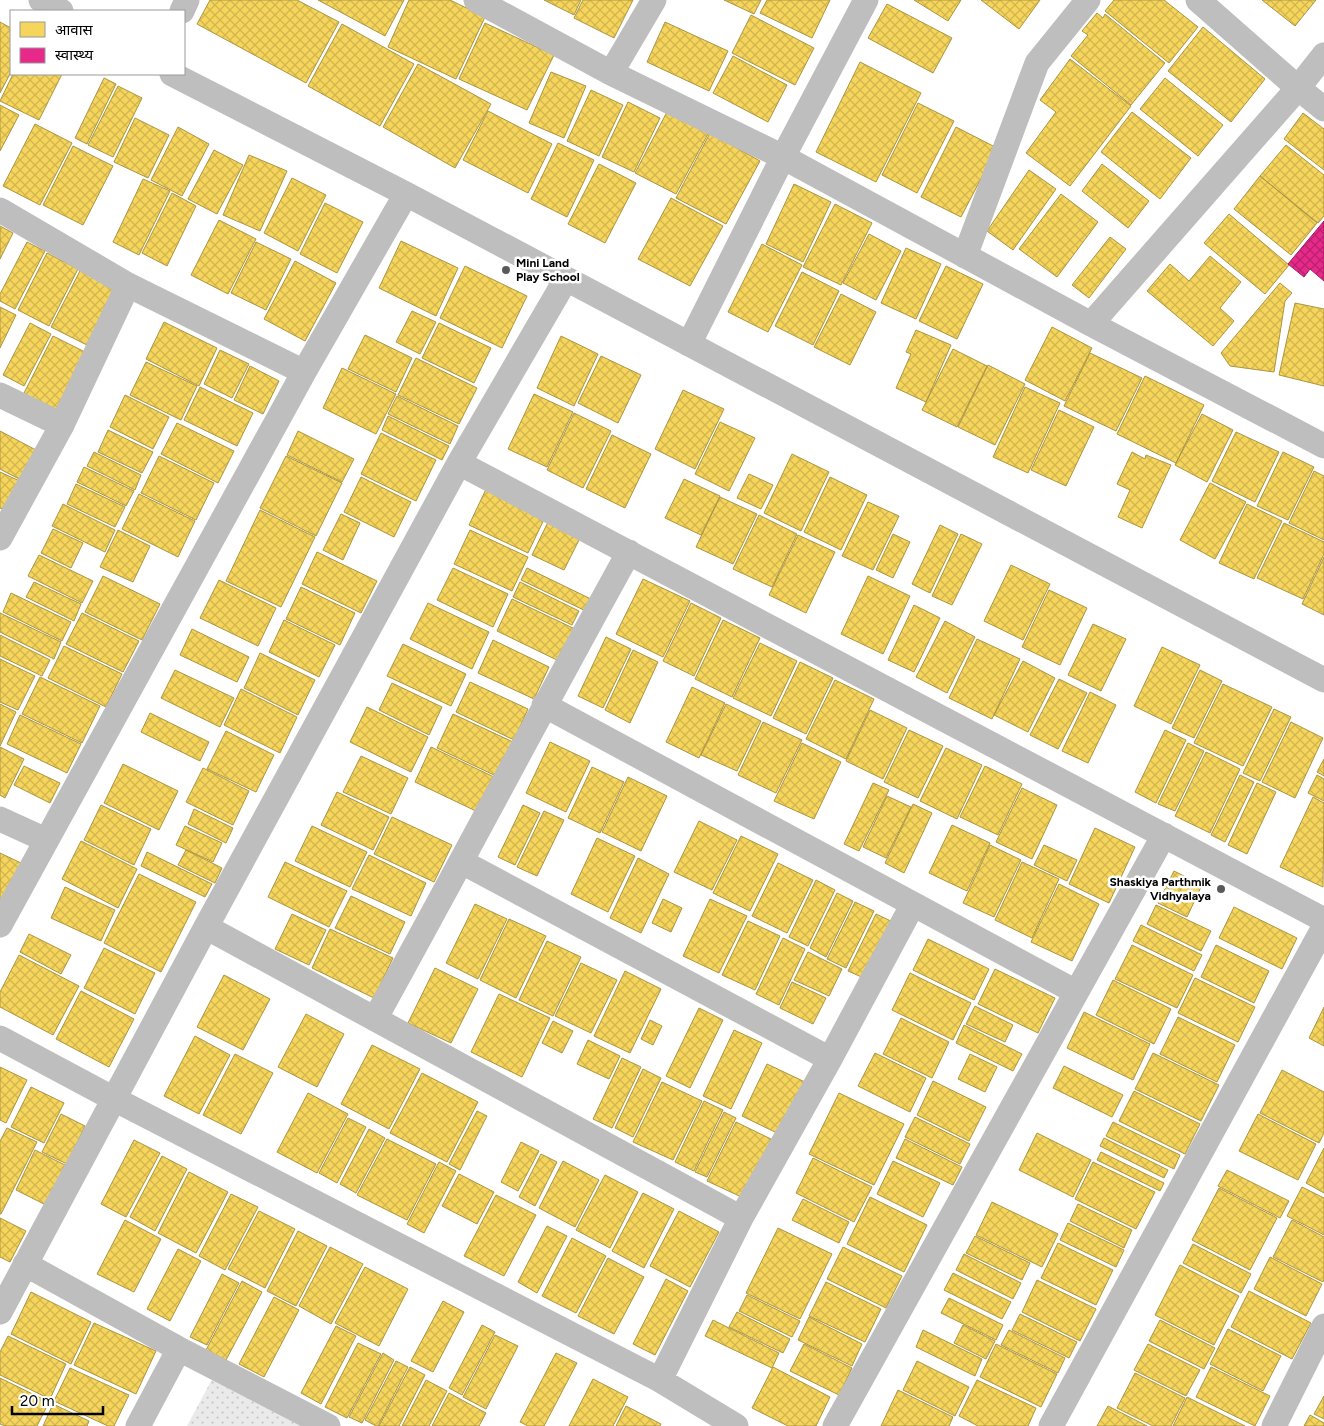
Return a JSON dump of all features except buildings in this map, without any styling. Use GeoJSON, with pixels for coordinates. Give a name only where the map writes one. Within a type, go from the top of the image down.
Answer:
{"type":"FeatureCollection","features":[{"type":"Feature","properties":{"kind":"street"},"geometry":{"type":"LineString","coordinates":[[41,0],[59,10]]}},
{"type":"Feature","properties":{"kind":"street"},"geometry":{"type":"LineString","coordinates":[[476,0],[611,73],[784,158],[1091,324],[1324,446]]}},
{"type":"Feature","properties":{"kind":"street"},"geometry":{"type":"LineString","coordinates":[[611,73],[654,0]]}},
{"type":"Feature","properties":{"kind":"street"},"geometry":{"type":"LineString","coordinates":[[689,344],[866,0]]}},
{"type":"Feature","properties":{"kind":"street"},"geometry":{"type":"LineString","coordinates":[[965,256],[1037,63],[1088,0]]}},
{"type":"Feature","properties":{"kind":"street"},"geometry":{"type":"LineString","coordinates":[[1198,0],[1298,88],[1324,108]]}},
{"type":"Feature","properties":{"kind":"street"},"geometry":{"type":"LineString","coordinates":[[1091,324],[1298,88],[1324,55]]}},
{"type":"Feature","properties":{"kind":"street"},"geometry":{"type":"LineString","coordinates":[[174,75],[406,194],[1324,680]]}},
{"type":"Feature","properties":{"kind":"street"},"geometry":{"type":"LineString","coordinates":[[0,925],[304,372],[406,194]]}},
{"type":"Feature","properties":{"kind":"street"},"geometry":{"type":"LineString","coordinates":[[0,210],[128,285],[304,372]]}},
{"type":"Feature","properties":{"kind":"street"},"geometry":{"type":"LineString","coordinates":[[0,1312],[206,927],[459,463],[566,279]]}},
{"type":"Feature","properties":{"kind":"street"},"geometry":{"type":"LineString","coordinates":[[0,538],[62,425],[128,285]]}},
{"type":"Feature","properties":{"kind":"street"},"geometry":{"type":"LineString","coordinates":[[0,395],[62,425]]}},
{"type":"Feature","properties":{"kind":"street"},"geometry":{"type":"LineString","coordinates":[[459,463],[1324,920]]}},
{"type":"Feature","properties":{"kind":"street"},"geometry":{"type":"LineString","coordinates":[[375,1019],[462,862],[544,705],[629,552]]}},
{"type":"Feature","properties":{"kind":"street"},"geometry":{"type":"LineString","coordinates":[[544,705],[1076,992]]}},
{"type":"Feature","properties":{"kind":"street"},"geometry":{"type":"LineString","coordinates":[[0,819],[46,840]]}},
{"type":"Feature","properties":{"kind":"street"},"geometry":{"type":"LineString","coordinates":[[835,1426],[1164,835]]}},
{"type":"Feature","properties":{"kind":"street"},"geometry":{"type":"LineString","coordinates":[[462,862],[830,1059]]}},
{"type":"Feature","properties":{"kind":"street"},"geometry":{"type":"LineString","coordinates":[[660,1380],[740,1218],[830,1059],[913,904]]}},
{"type":"Feature","properties":{"kind":"street"},"geometry":{"type":"LineString","coordinates":[[206,927],[740,1218]]}},
{"type":"Feature","properties":{"kind":"street"},"geometry":{"type":"LineString","coordinates":[[1052,1426],[1324,927]]}},
{"type":"Feature","properties":{"kind":"street"},"geometry":{"type":"LineString","coordinates":[[0,1038],[114,1099],[660,1380],[736,1426]]}},
{"type":"Feature","properties":{"kind":"street"},"geometry":{"type":"LineString","coordinates":[[25,1264],[179,1349],[328,1426]]}},
{"type":"Feature","properties":{"kind":"street"},"geometry":{"type":"LineString","coordinates":[[1274,1426],[1324,1326]]}},
{"type":"Feature","properties":{"kind":"street"},"geometry":{"type":"LineString","coordinates":[[138,1426],[179,1349]]}},
{"type":"Feature","properties":{"kind":"shaded area"},"geometry":{"type":"Polygon","coordinates":[[[218,1368],[324,1426],[187,1426],[218,1368]]]}},
{"type":"Feature","properties":{"kind":"place","name":"Mini Land Play School"},"geometry":{"type":"Point","coordinates":[506,270]}},
{"type":"Feature","properties":{"kind":"place","name":"Shaskiya Parthmik Vidhyalaya"},"geometry":{"type":"Point","coordinates":[1221,889]}}]}
